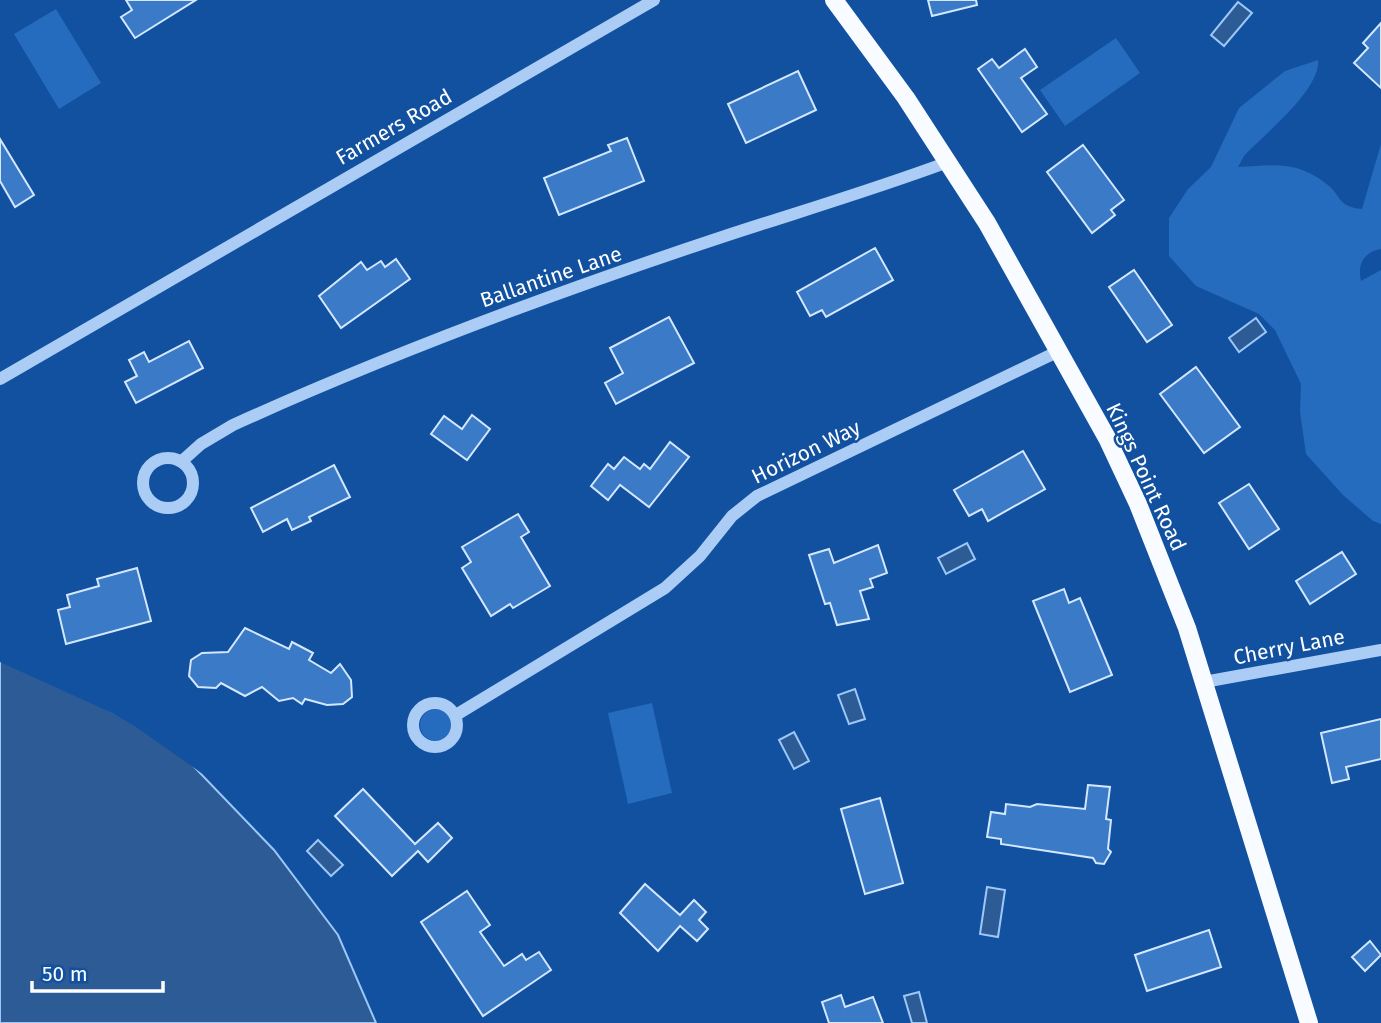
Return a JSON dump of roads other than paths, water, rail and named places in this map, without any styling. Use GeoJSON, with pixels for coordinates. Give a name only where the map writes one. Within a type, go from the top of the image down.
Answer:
{"type":"FeatureCollection","features":[{"type":"Feature","properties":{"kind":"main road","name":"Kings Point Road"},"geometry":{"type":"LineString","coordinates":[[834,0],[948,162],[987,223],[1107,438],[1138,504],[1187,628],[1309,1023]]}},
{"type":"Feature","properties":{"kind":"street","name":"Farmers Road"},"geometry":{"type":"LineString","coordinates":[[0,379],[654,0]]}},
{"type":"Feature","properties":{"kind":"street","name":"Ballantine Lane"},"geometry":{"type":"LineString","coordinates":[[182,461],[201,444],[233,425],[462,329],[723,237],[857,196],[948,162]]}},
{"type":"Feature","properties":{"kind":"street","name":"Horizon Way"},"geometry":{"type":"LineString","coordinates":[[456,715],[665,588],[700,556],[732,516],[757,496],[1059,351]]}},
{"type":"Feature","properties":{"kind":"street"},"geometry":{"type":"LineString","coordinates":[[166,457],[182,461],[192,474],[192,491],[182,504],[175,508],[158,506],[146,495],[143,487],[146,470],[151,463],[166,457]]}},
{"type":"Feature","properties":{"kind":"street","name":"Cherry Lane"},"geometry":{"type":"LineString","coordinates":[[1204,682],[1381,650]]}}]}
